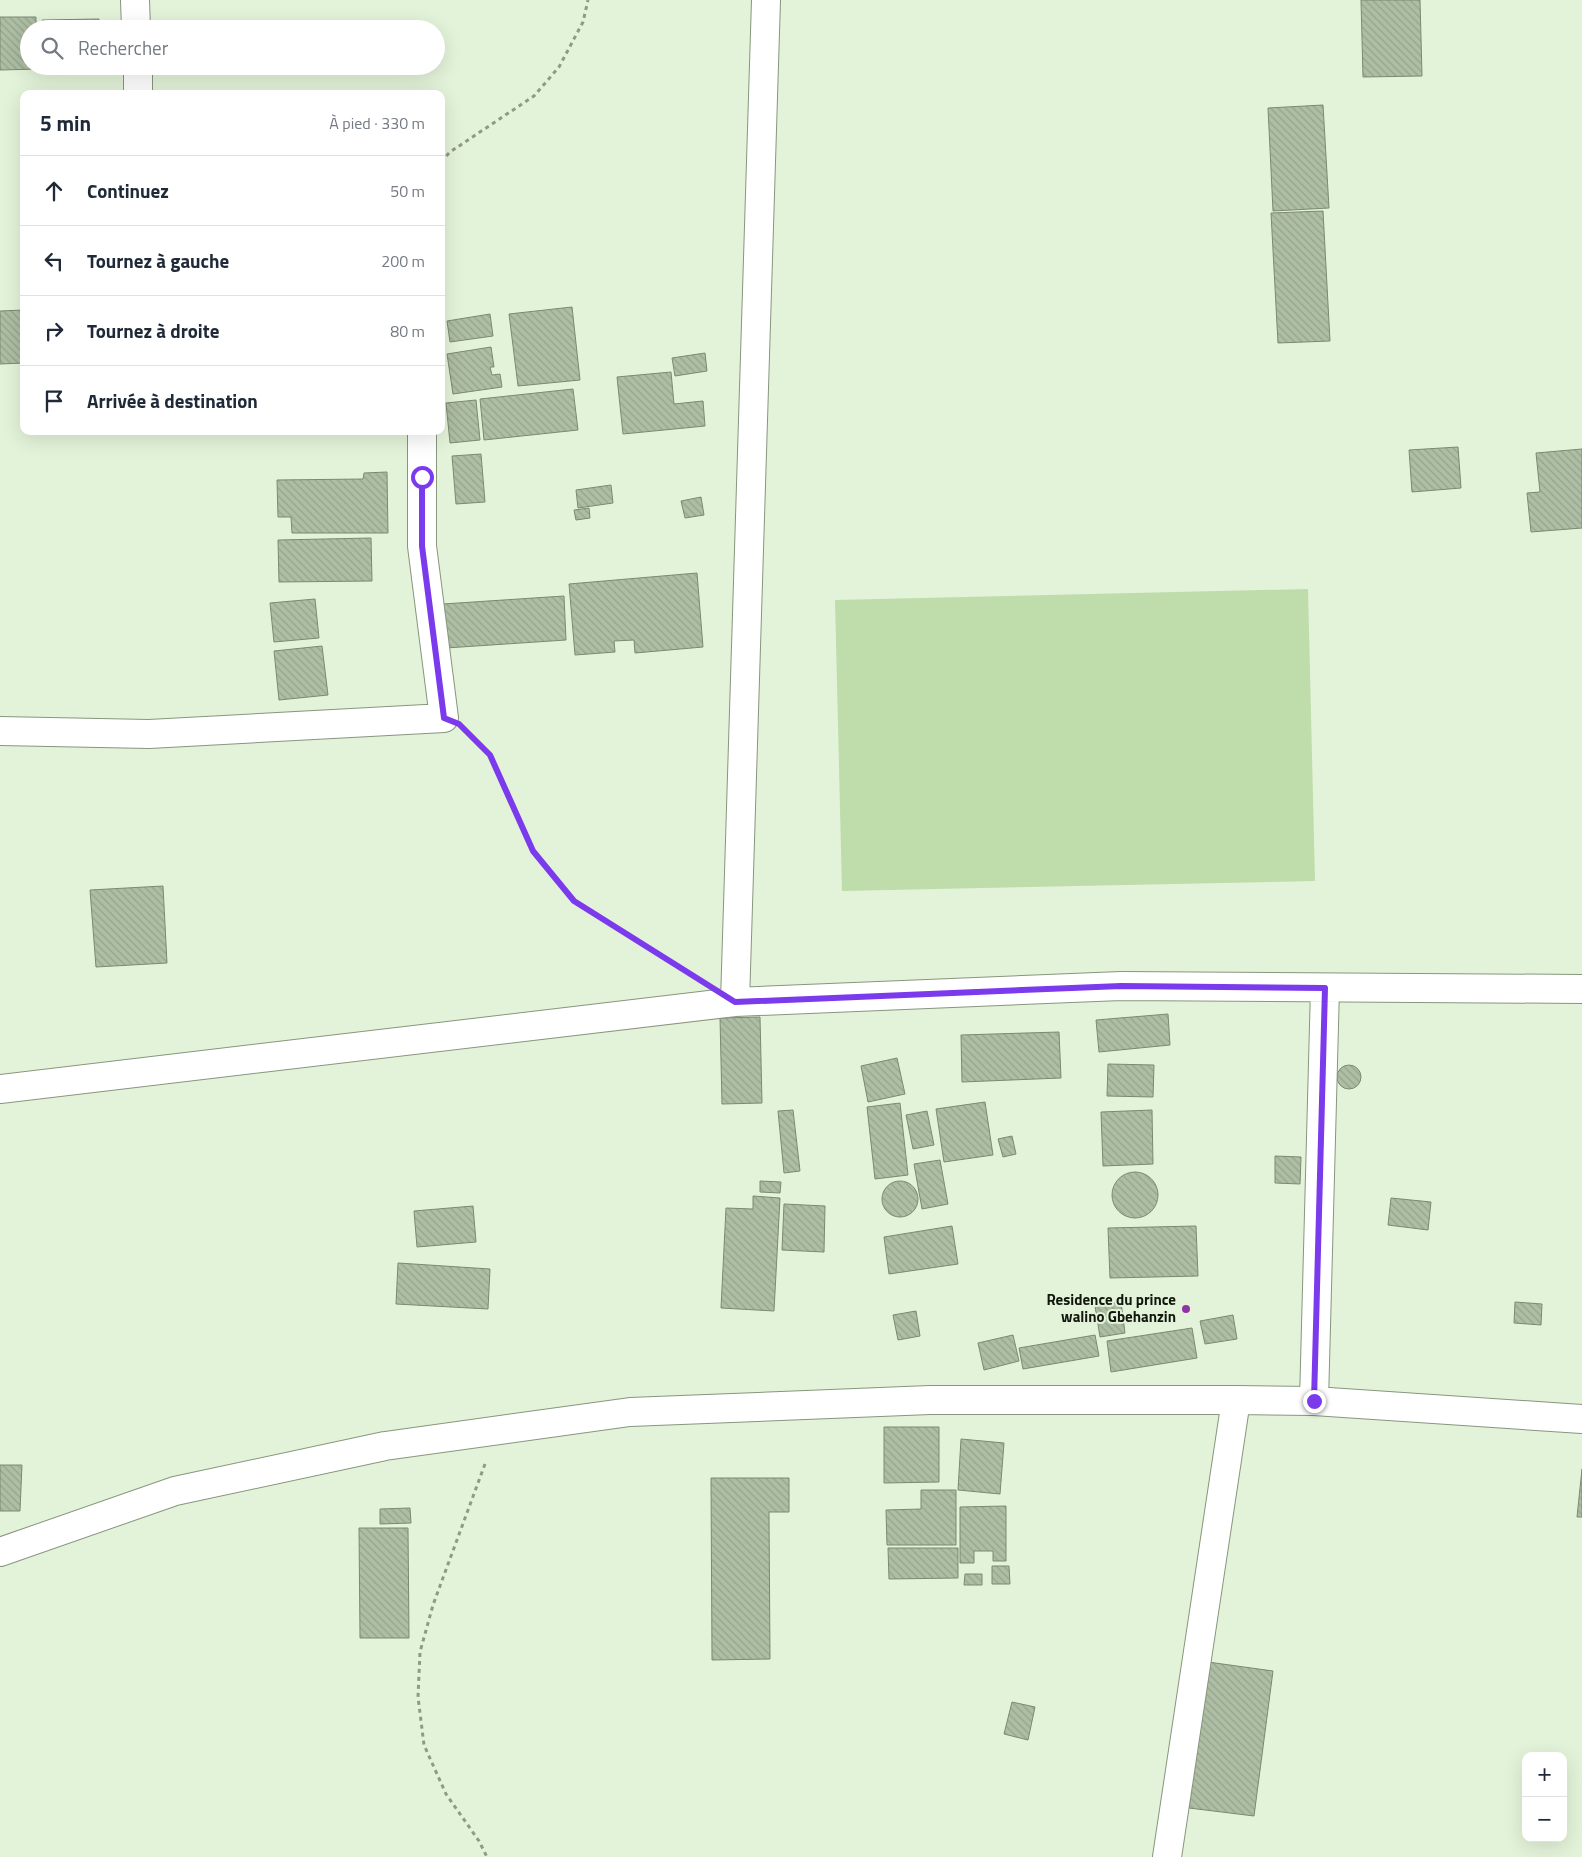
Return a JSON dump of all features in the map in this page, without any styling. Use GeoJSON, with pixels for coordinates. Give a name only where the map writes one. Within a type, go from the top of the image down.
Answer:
{"type":"FeatureCollection","features":[{"type":"Feature","properties":{"kind":"street"},"geometry":{"type":"LineString","coordinates":[[136,0],[136,20]]}},
{"type":"Feature","properties":{"kind":"street"},"geometry":{"type":"LineString","coordinates":[[735,1002],[766,0]]}},
{"type":"Feature","properties":{"kind":"street"},"geometry":{"type":"LineString","coordinates":[[138,75],[138,90]]}},
{"type":"Feature","properties":{"kind":"street"},"geometry":{"type":"LineString","coordinates":[[0,731],[149,734],[444,718],[422,546],[422,435]]}},
{"type":"Feature","properties":{"kind":"street"},"geometry":{"type":"LineString","coordinates":[[0,1089],[735,1002],[1121,986],[1582,989]]}},
{"type":"Feature","properties":{"kind":"street"},"geometry":{"type":"LineString","coordinates":[[1314,1401],[1325,988]]}},
{"type":"Feature","properties":{"kind":"street"},"geometry":{"type":"LineString","coordinates":[[0,1552],[175,1491],[385,1446],[630,1412],[930,1400],[1236,1400],[1314,1401],[1582,1419]]}},
{"type":"Feature","properties":{"kind":"street"},"geometry":{"type":"LineString","coordinates":[[1167,1857],[1236,1400]]}},
{"type":"Feature","properties":{"kind":"path"},"geometry":{"type":"LineString","coordinates":[[445,158],[450,152],[534,96],[560,67],[583,22],[588,0]]}},
{"type":"Feature","properties":{"kind":"path"},"geometry":{"type":"LineString","coordinates":[[444,718],[459,724],[490,755],[533,851],[574,901],[735,1002]]}},
{"type":"Feature","properties":{"kind":"path"},"geometry":{"type":"LineString","coordinates":[[487,1857],[479,1841],[446,1794],[424,1745],[418,1697],[420,1652],[433,1605],[497,1431]]}},
{"type":"Feature","properties":{"kind":"green space"},"geometry":{"type":"Polygon","coordinates":[[[1308,589],[1315,881],[842,891],[835,600],[1308,589]]]}},
{"type":"Feature","properties":{"kind":"building"},"geometry":{"type":"Polygon","coordinates":[[[1361,0],[1420,0],[1422,76],[1363,77],[1361,0]]]}},
{"type":"Feature","properties":{"kind":"building"},"geometry":{"type":"Polygon","coordinates":[[[0,17],[36,17],[36,20],[20,20],[20,69],[0,70],[0,17]]]}},
{"type":"Feature","properties":{"kind":"building"},"geometry":{"type":"Polygon","coordinates":[[[99,19],[99,20],[42,20],[99,19]]]}},
{"type":"Feature","properties":{"kind":"building"},"geometry":{"type":"Polygon","coordinates":[[[1323,105],[1329,208],[1273,211],[1268,108],[1323,105]]]}},
{"type":"Feature","properties":{"kind":"building"},"geometry":{"type":"Polygon","coordinates":[[[1323,211],[1330,341],[1278,343],[1271,213],[1323,211]]]}},
{"type":"Feature","properties":{"kind":"building"},"geometry":{"type":"Polygon","coordinates":[[[572,307],[580,380],[518,386],[509,314],[572,307]]]}},
{"type":"Feature","properties":{"kind":"building"},"geometry":{"type":"Polygon","coordinates":[[[20,310],[20,363],[0,364],[0,311],[20,310]]]}},
{"type":"Feature","properties":{"kind":"building"},"geometry":{"type":"Polygon","coordinates":[[[490,314],[493,336],[450,342],[447,321],[490,314]]]}},
{"type":"Feature","properties":{"kind":"building"},"geometry":{"type":"Polygon","coordinates":[[[491,347],[494,367],[490,367],[492,375],[500,374],[502,387],[453,394],[447,354],[491,347]]]}},
{"type":"Feature","properties":{"kind":"building"},"geometry":{"type":"Polygon","coordinates":[[[705,353],[707,371],[675,376],[672,358],[705,353]]]}},
{"type":"Feature","properties":{"kind":"building"},"geometry":{"type":"Polygon","coordinates":[[[671,372],[674,404],[703,401],[705,426],[623,434],[617,377],[671,372]]]}},
{"type":"Feature","properties":{"kind":"building"},"geometry":{"type":"Polygon","coordinates":[[[573,389],[578,430],[484,440],[480,399],[573,389]]]}},
{"type":"Feature","properties":{"kind":"building"},"geometry":{"type":"Polygon","coordinates":[[[476,400],[480,440],[450,443],[446,403],[476,400]]]}},
{"type":"Feature","properties":{"kind":"building"},"geometry":{"type":"Polygon","coordinates":[[[1458,447],[1461,488],[1412,492],[1409,450],[1458,447]]]}},
{"type":"Feature","properties":{"kind":"building"},"geometry":{"type":"Polygon","coordinates":[[[1582,449],[1582,528],[1531,532],[1527,493],[1540,492],[1536,453],[1582,449]]]}},
{"type":"Feature","properties":{"kind":"building"},"geometry":{"type":"Polygon","coordinates":[[[481,454],[485,502],[456,504],[452,456],[481,454]]]}},
{"type":"Feature","properties":{"kind":"building"},"geometry":{"type":"Polygon","coordinates":[[[387,472],[388,533],[292,533],[291,517],[278,517],[277,480],[363,479],[364,473],[387,472]]]}},
{"type":"Feature","properties":{"kind":"building"},"geometry":{"type":"Polygon","coordinates":[[[611,485],[613,503],[578,508],[576,490],[611,485]]]}},
{"type":"Feature","properties":{"kind":"building"},"geometry":{"type":"Polygon","coordinates":[[[701,497],[704,515],[685,518],[681,501],[701,497]]]}},
{"type":"Feature","properties":{"kind":"building"},"geometry":{"type":"Polygon","coordinates":[[[589,508],[590,518],[576,520],[574,510],[589,508]]]}},
{"type":"Feature","properties":{"kind":"building"},"geometry":{"type":"Polygon","coordinates":[[[371,538],[372,581],[279,582],[278,540],[371,538]]]}},
{"type":"Feature","properties":{"kind":"building"},"geometry":{"type":"Polygon","coordinates":[[[697,573],[703,647],[635,653],[634,640],[614,641],[615,652],[575,655],[569,584],[697,573]]]}},
{"type":"Feature","properties":{"kind":"building"},"geometry":{"type":"Polygon","coordinates":[[[564,596],[566,640],[446,648],[443,604],[564,596]]]}},
{"type":"Feature","properties":{"kind":"building"},"geometry":{"type":"Polygon","coordinates":[[[315,599],[319,638],[274,642],[270,603],[315,599]]]}},
{"type":"Feature","properties":{"kind":"building"},"geometry":{"type":"Polygon","coordinates":[[[322,646],[328,695],[279,700],[274,651],[322,646]]]}},
{"type":"Feature","properties":{"kind":"building"},"geometry":{"type":"Polygon","coordinates":[[[163,886],[167,963],[96,967],[90,890],[163,886]]]}},
{"type":"Feature","properties":{"kind":"building"},"geometry":{"type":"Polygon","coordinates":[[[1168,1014],[1170,1045],[1099,1052],[1096,1020],[1168,1014]]]}},
{"type":"Feature","properties":{"kind":"building"},"geometry":{"type":"Polygon","coordinates":[[[760,1017],[762,1103],[722,1104],[720,1018],[760,1017]]]}},
{"type":"Feature","properties":{"kind":"building"},"geometry":{"type":"Polygon","coordinates":[[[1059,1032],[1061,1078],[962,1082],[961,1035],[1059,1032]]]}},
{"type":"Feature","properties":{"kind":"building"},"geometry":{"type":"Polygon","coordinates":[[[897,1058],[905,1094],[868,1102],[861,1066],[897,1058]]]}},
{"type":"Feature","properties":{"kind":"building"},"geometry":{"type":"Polygon","coordinates":[[[1108,1064],[1154,1065],[1153,1097],[1107,1096],[1108,1064]]]}},
{"type":"Feature","properties":{"kind":"building"},"geometry":{"type":"Polygon","coordinates":[[[1349,1065],[1358,1068],[1361,1077],[1358,1086],[1349,1089],[1340,1086],[1337,1077],[1340,1068],[1349,1065]]]}},
{"type":"Feature","properties":{"kind":"building"},"geometry":{"type":"Polygon","coordinates":[[[985,1102],[993,1155],[944,1162],[936,1109],[985,1102]]]}},
{"type":"Feature","properties":{"kind":"building"},"geometry":{"type":"Polygon","coordinates":[[[900,1103],[908,1175],[875,1179],[867,1107],[900,1103]]]}},
{"type":"Feature","properties":{"kind":"building"},"geometry":{"type":"Polygon","coordinates":[[[793,1110],[800,1171],[784,1173],[778,1111],[793,1110]]]}},
{"type":"Feature","properties":{"kind":"building"},"geometry":{"type":"Polygon","coordinates":[[[1152,1110],[1153,1164],[1103,1166],[1101,1112],[1152,1110]]]}},
{"type":"Feature","properties":{"kind":"building"},"geometry":{"type":"Polygon","coordinates":[[[927,1111],[934,1145],[913,1149],[906,1115],[927,1111]]]}},
{"type":"Feature","properties":{"kind":"building"},"geometry":{"type":"Polygon","coordinates":[[[1012,1136],[1016,1154],[1003,1157],[998,1139],[1012,1136]]]}},
{"type":"Feature","properties":{"kind":"building"},"geometry":{"type":"Polygon","coordinates":[[[1275,1156],[1301,1157],[1300,1184],[1275,1183],[1275,1156]]]}},
{"type":"Feature","properties":{"kind":"building"},"geometry":{"type":"Polygon","coordinates":[[[940,1160],[948,1204],[922,1209],[914,1164],[940,1160]]]}},
{"type":"Feature","properties":{"kind":"building"},"geometry":{"type":"Polygon","coordinates":[[[1130,1172],[1140,1172],[1154,1182],[1158,1195],[1154,1208],[1148,1214],[1140,1218],[1130,1218],[1116,1208],[1112,1200],[1112,1190],[1122,1176],[1130,1172]]]}},
{"type":"Feature","properties":{"kind":"building"},"geometry":{"type":"Polygon","coordinates":[[[760,1181],[781,1182],[780,1193],[760,1192],[760,1181]]]}},
{"type":"Feature","properties":{"kind":"building"},"geometry":{"type":"Polygon","coordinates":[[[900,1181],[907,1182],[913,1186],[917,1192],[917,1206],[913,1212],[907,1216],[900,1217],[893,1216],[887,1212],[883,1206],[882,1199],[883,1192],[887,1186],[893,1182],[900,1181]]]}},
{"type":"Feature","properties":{"kind":"building"},"geometry":{"type":"Polygon","coordinates":[[[753,1196],[780,1198],[774,1311],[721,1308],[726,1208],[753,1209],[753,1196]]]}},
{"type":"Feature","properties":{"kind":"building"},"geometry":{"type":"Polygon","coordinates":[[[1391,1198],[1431,1202],[1428,1230],[1388,1225],[1391,1198]]]}},
{"type":"Feature","properties":{"kind":"building"},"geometry":{"type":"Polygon","coordinates":[[[784,1204],[825,1206],[824,1252],[782,1250],[784,1204]]]}},
{"type":"Feature","properties":{"kind":"building"},"geometry":{"type":"Polygon","coordinates":[[[473,1206],[476,1242],[417,1247],[414,1211],[473,1206]]]}},
{"type":"Feature","properties":{"kind":"building"},"geometry":{"type":"Polygon","coordinates":[[[952,1226],[958,1264],[889,1274],[884,1237],[952,1226]]]}},
{"type":"Feature","properties":{"kind":"building"},"geometry":{"type":"Polygon","coordinates":[[[1196,1226],[1198,1276],[1110,1278],[1108,1228],[1196,1226]]]}},
{"type":"Feature","properties":{"kind":"building"},"geometry":{"type":"Polygon","coordinates":[[[398,1263],[490,1269],[488,1309],[396,1304],[398,1263]]]}},
{"type":"Feature","properties":{"kind":"building"},"geometry":{"type":"Polygon","coordinates":[[[1121,1302],[1125,1333],[1100,1337],[1095,1306],[1121,1302]]]}},
{"type":"Feature","properties":{"kind":"building"},"geometry":{"type":"Polygon","coordinates":[[[1515,1302],[1542,1304],[1541,1325],[1514,1323],[1515,1302]]]}},
{"type":"Feature","properties":{"kind":"building"},"geometry":{"type":"Polygon","coordinates":[[[916,1311],[920,1336],[898,1340],[893,1315],[916,1311]]]}},
{"type":"Feature","properties":{"kind":"building"},"geometry":{"type":"Polygon","coordinates":[[[1233,1315],[1237,1339],[1205,1344],[1200,1321],[1233,1315]]]}},
{"type":"Feature","properties":{"kind":"building"},"geometry":{"type":"Polygon","coordinates":[[[1192,1328],[1197,1358],[1111,1372],[1107,1341],[1192,1328]]]}},
{"type":"Feature","properties":{"kind":"building"},"geometry":{"type":"Polygon","coordinates":[[[1013,1335],[1019,1361],[984,1370],[978,1343],[1013,1335]]]}},
{"type":"Feature","properties":{"kind":"building"},"geometry":{"type":"Polygon","coordinates":[[[1095,1335],[1099,1356],[1023,1369],[1019,1348],[1095,1335]]]}},
{"type":"Feature","properties":{"kind":"building"},"geometry":{"type":"Polygon","coordinates":[[[884,1427],[939,1427],[939,1482],[884,1483],[884,1427]]]}},
{"type":"Feature","properties":{"kind":"building"},"geometry":{"type":"Polygon","coordinates":[[[961,1439],[1004,1443],[1000,1494],[958,1490],[961,1439]]]}},
{"type":"Feature","properties":{"kind":"building"},"geometry":{"type":"Polygon","coordinates":[[[0,1465],[22,1465],[20,1511],[0,1511],[0,1465]]]}},
{"type":"Feature","properties":{"kind":"building"},"geometry":{"type":"Polygon","coordinates":[[[1582,1469],[1582,1517],[1577,1517],[1582,1469]]]}},
{"type":"Feature","properties":{"kind":"building"},"geometry":{"type":"Polygon","coordinates":[[[711,1478],[789,1478],[789,1512],[769,1512],[770,1659],[712,1660],[711,1478]]]}},
{"type":"Feature","properties":{"kind":"building"},"geometry":{"type":"Polygon","coordinates":[[[921,1490],[956,1490],[956,1545],[887,1545],[886,1510],[921,1509],[921,1490]]]}},
{"type":"Feature","properties":{"kind":"building"},"geometry":{"type":"Polygon","coordinates":[[[1006,1506],[1006,1561],[993,1561],[993,1551],[974,1551],[974,1563],[960,1563],[960,1507],[1006,1506]]]}},
{"type":"Feature","properties":{"kind":"building"},"geometry":{"type":"Polygon","coordinates":[[[410,1508],[411,1523],[380,1524],[380,1509],[410,1508]]]}},
{"type":"Feature","properties":{"kind":"building"},"geometry":{"type":"Polygon","coordinates":[[[359,1528],[408,1528],[409,1638],[360,1638],[359,1528]]]}},
{"type":"Feature","properties":{"kind":"building"},"geometry":{"type":"Polygon","coordinates":[[[888,1548],[958,1548],[958,1578],[889,1579],[888,1548]]]}},
{"type":"Feature","properties":{"kind":"building"},"geometry":{"type":"Polygon","coordinates":[[[992,1566],[1009,1566],[1010,1584],[992,1584],[992,1566]]]}},
{"type":"Feature","properties":{"kind":"building"},"geometry":{"type":"Polygon","coordinates":[[[965,1574],[982,1574],[982,1585],[964,1585],[965,1574]]]}},
{"type":"Feature","properties":{"kind":"building"},"geometry":{"type":"Polygon","coordinates":[[[1208,1662],[1273,1671],[1254,1816],[1189,1808],[1208,1662]]]}},
{"type":"Feature","properties":{"kind":"building"},"geometry":{"type":"Polygon","coordinates":[[[1012,1702],[1035,1707],[1028,1740],[1004,1734],[1012,1702]]]}},
{"type":"Feature","properties":{"kind":"place","name":"Residence du prince walino Gbehanzin"},"geometry":{"type":"Point","coordinates":[1186,1309]}},
{"type":"Feature","properties":{"kind":"route"},"geometry":{"type":"LineString","coordinates":[[422,477],[422,546],[433,620],[444,718],[459,724],[490,755],[533,851],[574,901],[735,1002],[1121,986],[1325,988],[1314,1401]]}}]}
